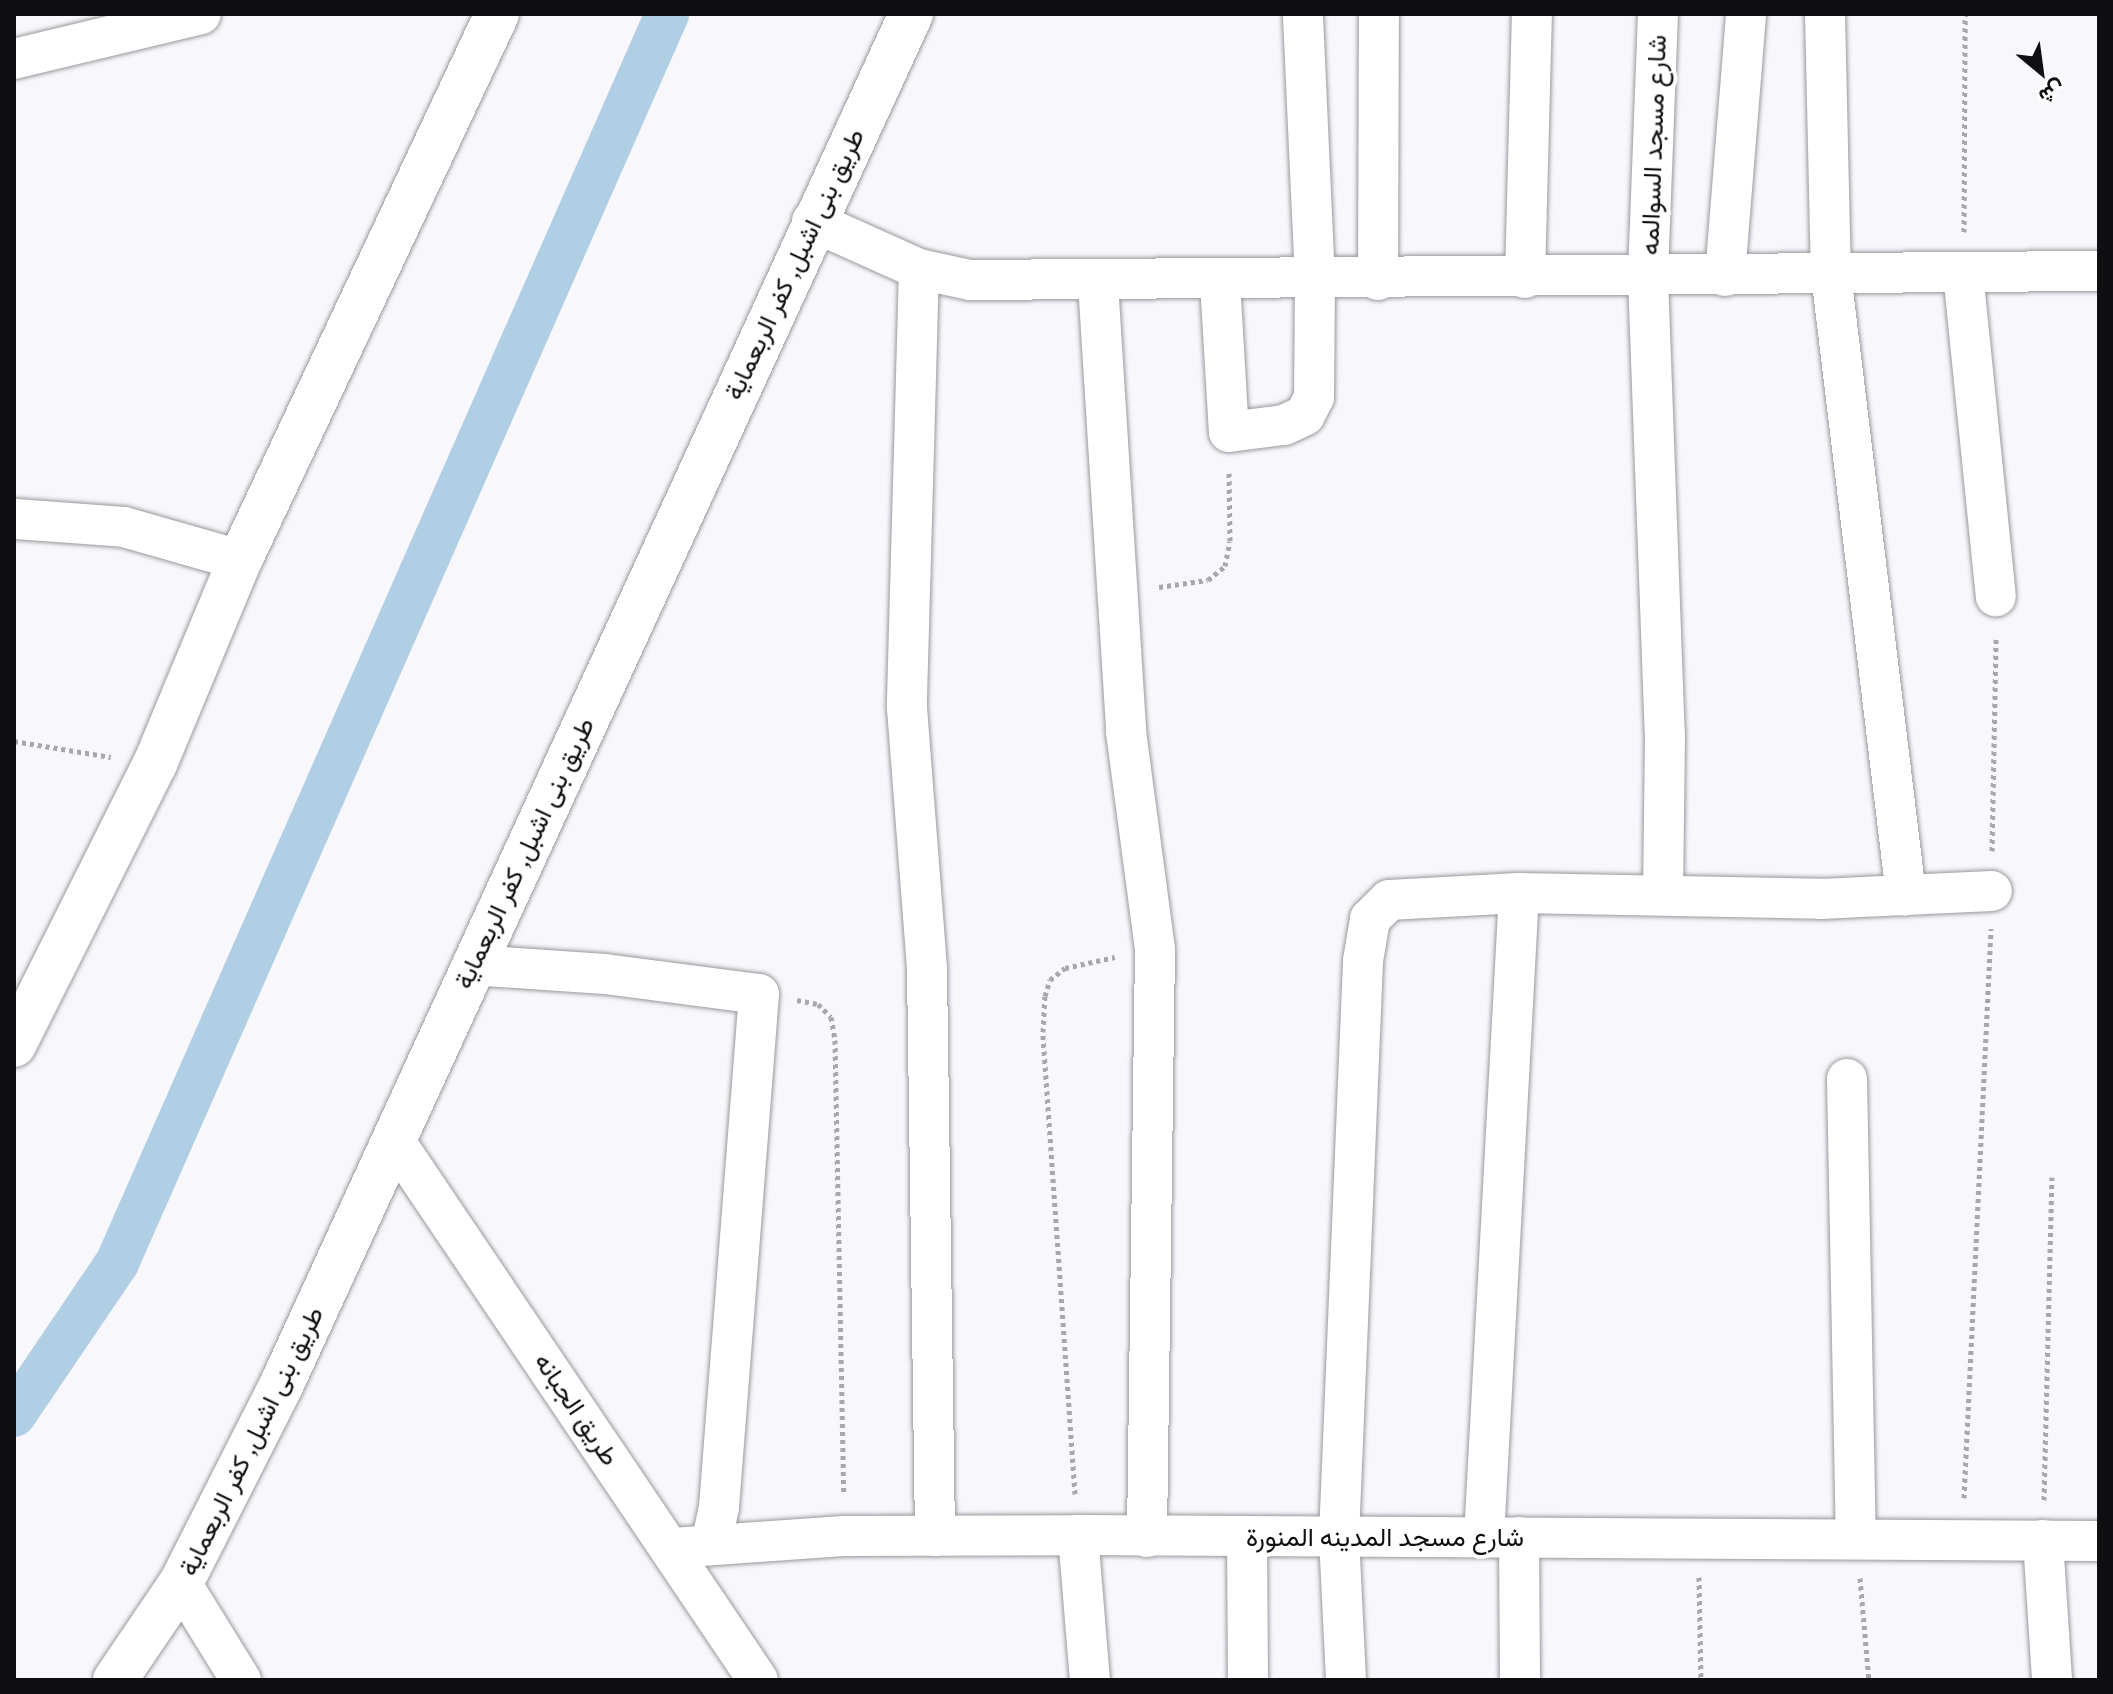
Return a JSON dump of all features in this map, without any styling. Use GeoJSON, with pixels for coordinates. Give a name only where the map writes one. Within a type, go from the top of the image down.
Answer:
{"type":"FeatureCollection","features":[{"type":"Feature","properties":{"kind":"street"},"geometry":{"type":"LineString","coordinates":[[14,1045],[155,764],[240,560],[497,14]]}},
{"type":"Feature","properties":{"kind":"street","name":"طريق بنى اشبل, كفر الربعماية"},"geometry":{"type":"LineString","coordinates":[[115,1680],[181,1583],[280,1388],[812,221],[911,14]]}},
{"type":"Feature","properties":{"kind":"street"},"geometry":{"type":"LineString","coordinates":[[1220,282],[1229,432],[1284,425],[1305,415],[1314,397],[1315,281],[1303,14]]}},
{"type":"Feature","properties":{"kind":"street"},"geometry":{"type":"LineString","coordinates":[[1378,280],[1379,14]]}},
{"type":"Feature","properties":{"kind":"street"},"geometry":{"type":"LineString","coordinates":[[1525,278],[1532,14]]}},
{"type":"Feature","properties":{"kind":"street","name":"شارع مسجد السوالمه"},"geometry":{"type":"LineString","coordinates":[[1658,14],[1648,277],[1665,734],[1663,893]]}},
{"type":"Feature","properties":{"kind":"street"},"geometry":{"type":"LineString","coordinates":[[1725,276],[1746,14]]}},
{"type":"Feature","properties":{"kind":"street"},"geometry":{"type":"LineString","coordinates":[[1825,14],[1831,274],[1906,895]]}},
{"type":"Feature","properties":{"kind":"street"},"geometry":{"type":"LineString","coordinates":[[14,59],[190,15]]}},
{"type":"Feature","properties":{"kind":"street"},"geometry":{"type":"LineString","coordinates":[[812,221],[919,269],[970,280],[1098,283],[2099,271]]}},
{"type":"Feature","properties":{"kind":"street"},"geometry":{"type":"LineString","coordinates":[[919,269],[907,708],[927,969],[935,1536]]}},
{"type":"Feature","properties":{"kind":"street"},"geometry":{"type":"LineString","coordinates":[[1963,273],[1996,596]]}},
{"type":"Feature","properties":{"kind":"street"},"geometry":{"type":"LineString","coordinates":[[1098,283],[1126,732],[1155,948],[1147,1537]]}},
{"type":"Feature","properties":{"kind":"street"},"geometry":{"type":"LineString","coordinates":[[16,519],[124,527],[240,560]]}},
{"type":"Feature","properties":{"kind":"street"},"geometry":{"type":"LineString","coordinates":[[1346,1680],[1339,1537],[1363,961],[1370,919],[1389,900],[1519,893],[1663,893],[1718,899],[1992,891]]}},
{"type":"Feature","properties":{"kind":"street"},"geometry":{"type":"LineString","coordinates":[[1519,893],[1502,1537],[1520,1680]]}},
{"type":"Feature","properties":{"kind":"street"},"geometry":{"type":"LineString","coordinates":[[472,965],[605,974],[759,994],[719,1507],[691,1546]]}},
{"type":"Feature","properties":{"kind":"street"},"geometry":{"type":"LineString","coordinates":[[1847,1079],[1856,1537]]}},
{"type":"Feature","properties":{"kind":"street","name":"طريق الجبانه"},"geometry":{"type":"LineString","coordinates":[[394,1140],[691,1546],[758,1680]]}},
{"type":"Feature","properties":{"kind":"street"},"geometry":{"type":"LineString","coordinates":[[1078,1535],[1090,1680]]}},
{"type":"Feature","properties":{"kind":"street","name":"شارع مسجد المدينه المنورة"},"geometry":{"type":"LineString","coordinates":[[691,1546],[844,1536],[1078,1535],[1697,1536],[2099,1541]]}},
{"type":"Feature","properties":{"kind":"street"},"geometry":{"type":"LineString","coordinates":[[1247,1537],[1248,1680]]}},
{"type":"Feature","properties":{"kind":"street"},"geometry":{"type":"LineString","coordinates":[[2043,1540],[2052,1680]]}},
{"type":"Feature","properties":{"kind":"street"},"geometry":{"type":"LineString","coordinates":[[181,1583],[241,1680]]}},
{"type":"Feature","properties":{"kind":"path"},"geometry":{"type":"LineString","coordinates":[[1963,273],[1965,14]]}},
{"type":"Feature","properties":{"kind":"path"},"geometry":{"type":"LineString","coordinates":[[1118,583],[1171,588],[1208,580],[1225,566],[1230,541],[1229,432]]}},
{"type":"Feature","properties":{"kind":"path"},"geometry":{"type":"LineString","coordinates":[[1962,1539],[1992,891],[1996,596]]}},
{"type":"Feature","properties":{"kind":"path"},"geometry":{"type":"LineString","coordinates":[[14,741],[155,764]]}},
{"type":"Feature","properties":{"kind":"path"},"geometry":{"type":"LineString","coordinates":[[1078,1535],[1043,1032],[1045,996],[1050,980],[1065,968],[1155,948]]}},
{"type":"Feature","properties":{"kind":"path"},"geometry":{"type":"LineString","coordinates":[[759,994],[818,1004],[831,1017],[835,1040],[844,1536]]}},
{"type":"Feature","properties":{"kind":"path"},"geometry":{"type":"LineString","coordinates":[[2043,1540],[2052,1177]]}},
{"type":"Feature","properties":{"kind":"path"},"geometry":{"type":"LineString","coordinates":[[1697,1536],[1701,1680]]}},
{"type":"Feature","properties":{"kind":"path"},"geometry":{"type":"LineString","coordinates":[[1856,1537],[1869,1680]]}},
{"type":"Feature","properties":{"kind":"waterway"},"geometry":{"type":"LineString","coordinates":[[14,1415],[117,1263],[667,14]]}}]}
